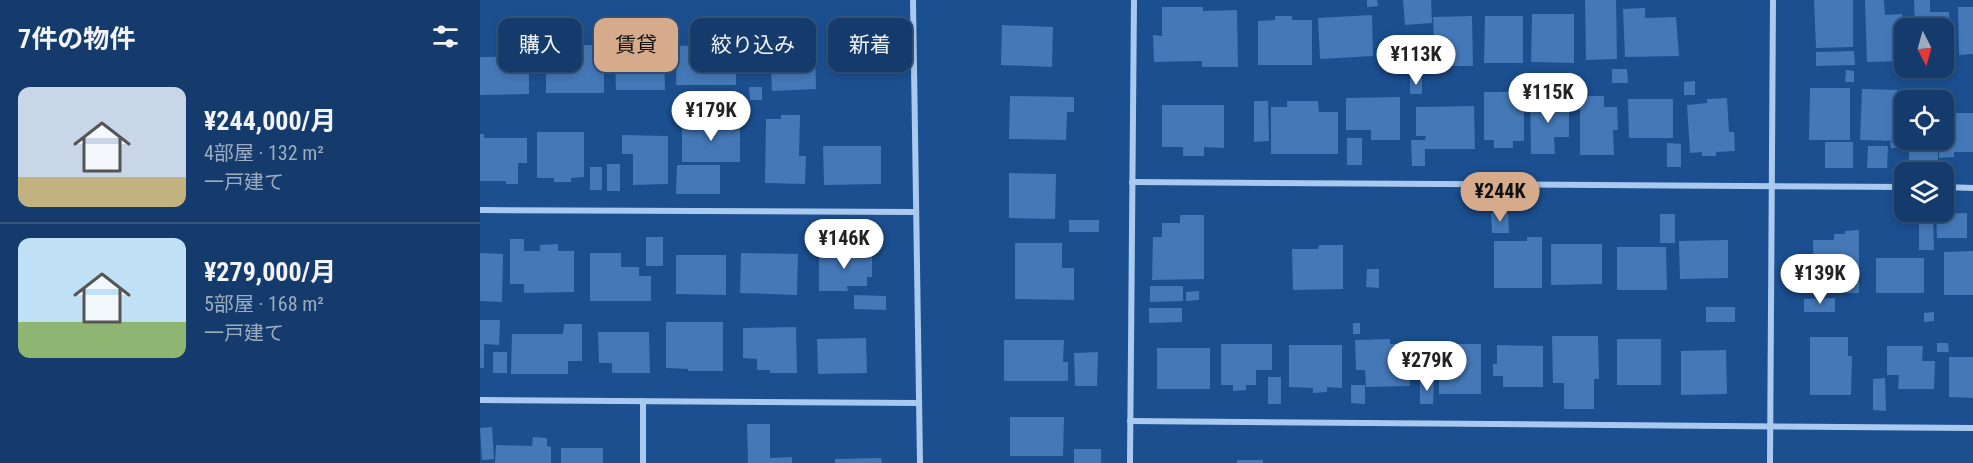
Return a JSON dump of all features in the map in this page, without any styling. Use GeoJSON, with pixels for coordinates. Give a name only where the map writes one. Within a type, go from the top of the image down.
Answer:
{"type":"FeatureCollection","features":[{"type":"Feature","properties":{"kind":"street"},"geometry":{"type":"LineString","coordinates":[[913,0],[920,463]]}},
{"type":"Feature","properties":{"kind":"street"},"geometry":{"type":"LineString","coordinates":[[1130,463],[1134,0]]}},
{"type":"Feature","properties":{"kind":"street"},"geometry":{"type":"LineString","coordinates":[[1770,463],[1773,0]]}},
{"type":"Feature","properties":{"kind":"street"},"geometry":{"type":"LineString","coordinates":[[1132,182],[1894,187]]}},
{"type":"Feature","properties":{"kind":"street"},"geometry":{"type":"LineString","coordinates":[[1954,188],[1973,188]]}},
{"type":"Feature","properties":{"kind":"street"},"geometry":{"type":"LineString","coordinates":[[480,210],[916,212]]}},
{"type":"Feature","properties":{"kind":"street"},"geometry":{"type":"LineString","coordinates":[[480,400],[919,404]]}},
{"type":"Feature","properties":{"kind":"street"},"geometry":{"type":"LineString","coordinates":[[643,401],[643,463]]}},
{"type":"Feature","properties":{"kind":"street"},"geometry":{"type":"LineString","coordinates":[[1130,421],[1973,428]]}},
{"type":"Feature","properties":{"kind":"building"},"geometry":{"type":"Polygon","coordinates":[[[1367,0],[1377,0],[1378,6],[1367,7],[1367,0]]]}},
{"type":"Feature","properties":{"kind":"building"},"geometry":{"type":"Polygon","coordinates":[[[1403,0],[1431,0],[1432,23],[1405,25],[1403,0]]]}},
{"type":"Feature","properties":{"kind":"building"},"geometry":{"type":"Polygon","coordinates":[[[1585,0],[1616,0],[1617,59],[1586,60],[1585,0]]]}},
{"type":"Feature","properties":{"kind":"building"},"geometry":{"type":"Polygon","coordinates":[[[1814,0],[1853,0],[1853,47],[1816,48],[1814,0]]]}},
{"type":"Feature","properties":{"kind":"building"},"geometry":{"type":"Polygon","coordinates":[[[1865,0],[1884,0],[1885,15],[1902,14],[1902,18],[1894,18],[1894,61],[1867,62],[1865,0]]]}},
{"type":"Feature","properties":{"kind":"building"},"geometry":{"type":"Polygon","coordinates":[[[1914,0],[1930,0],[1930,12],[1949,12],[1949,18],[1915,18],[1914,0]]]}},
{"type":"Feature","properties":{"kind":"building"},"geometry":{"type":"Polygon","coordinates":[[[1162,7],[1203,7],[1203,11],[1237,10],[1238,67],[1202,67],[1202,61],[1154,62],[1153,35],[1162,36],[1162,7]]]}},
{"type":"Feature","properties":{"kind":"building"},"geometry":{"type":"Polygon","coordinates":[[[1958,7],[1973,7],[1973,54],[1959,55],[1958,7]]]}},
{"type":"Feature","properties":{"kind":"building"},"geometry":{"type":"Polygon","coordinates":[[[1645,8],[1645,18],[1676,17],[1679,56],[1625,57],[1623,9],[1645,8]]]}},
{"type":"Feature","properties":{"kind":"building"},"geometry":{"type":"Polygon","coordinates":[[[1532,14],[1574,14],[1574,63],[1531,62],[1532,14]]]}},
{"type":"Feature","properties":{"kind":"building"},"geometry":{"type":"Polygon","coordinates":[[[1372,15],[1373,56],[1320,59],[1318,18],[1372,15]]]}},
{"type":"Feature","properties":{"kind":"building"},"geometry":{"type":"Polygon","coordinates":[[[1275,16],[1292,16],[1292,20],[1312,20],[1312,65],[1258,65],[1258,21],[1275,20],[1275,16]]]}},
{"type":"Feature","properties":{"kind":"building"},"geometry":{"type":"Polygon","coordinates":[[[1472,16],[1473,66],[1435,66],[1433,17],[1472,16]]]}},
{"type":"Feature","properties":{"kind":"building"},"geometry":{"type":"Polygon","coordinates":[[[1485,16],[1523,16],[1523,63],[1484,63],[1485,16]]]}},
{"type":"Feature","properties":{"kind":"building"},"geometry":{"type":"Polygon","coordinates":[[[1002,25],[1053,27],[1052,67],[1001,65],[1002,25]]]}},
{"type":"Feature","properties":{"kind":"building"},"geometry":{"type":"Polygon","coordinates":[[[582,45],[594,45],[594,72],[604,72],[604,93],[546,93],[546,72],[582,72],[582,45]]]}},
{"type":"Feature","properties":{"kind":"building"},"geometry":{"type":"Polygon","coordinates":[[[678,46],[690,46],[690,72],[736,72],[736,85],[676,85],[678,46]]]}},
{"type":"Feature","properties":{"kind":"building"},"geometry":{"type":"Polygon","coordinates":[[[1854,51],[1855,65],[1816,66],[1816,52],[1854,51]]]}},
{"type":"Feature","properties":{"kind":"building"},"geometry":{"type":"Polygon","coordinates":[[[480,57],[498,57],[498,72],[529,72],[529,94],[480,95],[480,57]]]}},
{"type":"Feature","properties":{"kind":"building"},"geometry":{"type":"Polygon","coordinates":[[[1612,69],[1627,69],[1628,83],[1612,83],[1612,69]]]}},
{"type":"Feature","properties":{"kind":"building"},"geometry":{"type":"Polygon","coordinates":[[[1846,70],[1854,71],[1854,82],[1845,82],[1846,70]]]}},
{"type":"Feature","properties":{"kind":"building"},"geometry":{"type":"Polygon","coordinates":[[[615,72],[665,72],[665,90],[616,90],[615,72]]]}},
{"type":"Feature","properties":{"kind":"building"},"geometry":{"type":"Polygon","coordinates":[[[771,72],[816,72],[816,89],[772,91],[771,72]]]}},
{"type":"Feature","properties":{"kind":"building"},"geometry":{"type":"Polygon","coordinates":[[[1576,76],[1577,89],[1567,90],[1566,77],[1576,76]]]}},
{"type":"Feature","properties":{"kind":"building"},"geometry":{"type":"Polygon","coordinates":[[[1410,78],[1422,78],[1422,94],[1410,94],[1410,78]]]}},
{"type":"Feature","properties":{"kind":"building"},"geometry":{"type":"Polygon","coordinates":[[[1695,81],[1695,95],[1684,95],[1684,82],[1695,81]]]}},
{"type":"Feature","properties":{"kind":"building"},"geometry":{"type":"Polygon","coordinates":[[[749,87],[762,87],[762,100],[750,100],[749,87]]]}},
{"type":"Feature","properties":{"kind":"building"},"geometry":{"type":"Polygon","coordinates":[[[1810,88],[1850,88],[1850,140],[1809,140],[1810,88]]]}},
{"type":"Feature","properties":{"kind":"building"},"geometry":{"type":"Polygon","coordinates":[[[1862,89],[1901,90],[1894,90],[1894,141],[1860,140],[1862,89]]]}},
{"type":"Feature","properties":{"kind":"building"},"geometry":{"type":"Polygon","coordinates":[[[1484,92],[1524,92],[1524,141],[1513,141],[1513,148],[1494,148],[1494,140],[1484,140],[1484,92]]]}},
{"type":"Feature","properties":{"kind":"building"},"geometry":{"type":"Polygon","coordinates":[[[1010,96],[1074,97],[1074,112],[1067,112],[1066,140],[1009,139],[1010,96]]]}},
{"type":"Feature","properties":{"kind":"building"},"geometry":{"type":"Polygon","coordinates":[[[1580,96],[1604,96],[1604,107],[1617,107],[1618,130],[1613,130],[1614,155],[1580,155],[1580,96]]]}},
{"type":"Feature","properties":{"kind":"building"},"geometry":{"type":"Polygon","coordinates":[[[1400,97],[1400,140],[1371,140],[1371,130],[1346,130],[1346,98],[1400,97]]]}},
{"type":"Feature","properties":{"kind":"building"},"geometry":{"type":"Polygon","coordinates":[[[1569,98],[1569,137],[1554,137],[1555,154],[1531,154],[1530,99],[1569,98]]]}},
{"type":"Feature","properties":{"kind":"building"},"geometry":{"type":"Polygon","coordinates":[[[1727,98],[1729,132],[1734,132],[1735,151],[1716,152],[1716,156],[1702,156],[1702,152],[1690,153],[1687,105],[1707,103],[1707,99],[1727,98]]]}},
{"type":"Feature","properties":{"kind":"building"},"geometry":{"type":"Polygon","coordinates":[[[1628,99],[1673,99],[1673,138],[1629,138],[1628,99]]]}},
{"type":"Feature","properties":{"kind":"building"},"geometry":{"type":"Polygon","coordinates":[[[1254,101],[1268,101],[1269,141],[1254,142],[1254,101]]]}},
{"type":"Feature","properties":{"kind":"building"},"geometry":{"type":"Polygon","coordinates":[[[1287,101],[1318,101],[1319,112],[1338,112],[1338,154],[1271,154],[1271,107],[1287,107],[1287,101]]]}},
{"type":"Feature","properties":{"kind":"building"},"geometry":{"type":"Polygon","coordinates":[[[675,104],[685,104],[685,115],[675,115],[675,104]]]}},
{"type":"Feature","properties":{"kind":"building"},"geometry":{"type":"Polygon","coordinates":[[[1162,105],[1224,105],[1224,148],[1204,147],[1204,156],[1183,156],[1183,147],[1162,147],[1162,105]]]}},
{"type":"Feature","properties":{"kind":"building"},"geometry":{"type":"Polygon","coordinates":[[[1474,106],[1475,149],[1425,149],[1425,166],[1412,166],[1411,140],[1425,140],[1426,136],[1416,136],[1416,107],[1474,106]]]}},
{"type":"Feature","properties":{"kind":"building"},"geometry":{"type":"Polygon","coordinates":[[[1954,113],[1973,113],[1973,152],[1954,152],[1954,157],[1939,158],[1939,150],[1954,150],[1954,113]]]}},
{"type":"Feature","properties":{"kind":"building"},"geometry":{"type":"Polygon","coordinates":[[[781,115],[800,115],[799,156],[806,156],[805,184],[765,183],[766,119],[781,119],[781,115]]]}},
{"type":"Feature","properties":{"kind":"building"},"geometry":{"type":"Polygon","coordinates":[[[682,121],[740,121],[740,162],[682,162],[682,121]]]}},
{"type":"Feature","properties":{"kind":"building"},"geometry":{"type":"Polygon","coordinates":[[[537,132],[584,132],[584,177],[571,178],[571,182],[554,182],[554,178],[537,178],[537,132]]]}},
{"type":"Feature","properties":{"kind":"building"},"geometry":{"type":"Polygon","coordinates":[[[480,134],[484,134],[484,138],[527,138],[527,163],[518,163],[518,184],[506,184],[506,181],[480,181],[480,134]]]}},
{"type":"Feature","properties":{"kind":"building"},"geometry":{"type":"Polygon","coordinates":[[[622,135],[668,136],[668,184],[633,185],[633,154],[622,154],[622,135]]]}},
{"type":"Feature","properties":{"kind":"building"},"geometry":{"type":"Polygon","coordinates":[[[1347,138],[1362,138],[1362,165],[1347,165],[1347,138]]]}},
{"type":"Feature","properties":{"kind":"building"},"geometry":{"type":"Polygon","coordinates":[[[1825,142],[1853,142],[1853,168],[1825,168],[1825,142]]]}},
{"type":"Feature","properties":{"kind":"building"},"geometry":{"type":"Polygon","coordinates":[[[1667,143],[1681,144],[1681,167],[1667,167],[1667,143]]]}},
{"type":"Feature","properties":{"kind":"building"},"geometry":{"type":"Polygon","coordinates":[[[823,146],[881,146],[881,184],[824,185],[823,146]]]}},
{"type":"Feature","properties":{"kind":"building"},"geometry":{"type":"Polygon","coordinates":[[[1868,146],[1888,146],[1887,168],[1867,168],[1868,146]]]}},
{"type":"Feature","properties":{"kind":"building"},"geometry":{"type":"Polygon","coordinates":[[[1909,150],[1938,150],[1938,162],[1909,162],[1909,150]]]}},
{"type":"Feature","properties":{"kind":"building"},"geometry":{"type":"Polygon","coordinates":[[[607,164],[620,164],[620,191],[607,191],[607,164]]]}},
{"type":"Feature","properties":{"kind":"building"},"geometry":{"type":"Polygon","coordinates":[[[677,165],[720,165],[720,194],[676,194],[677,165]]]}},
{"type":"Feature","properties":{"kind":"building"},"geometry":{"type":"Polygon","coordinates":[[[590,167],[602,167],[602,190],[590,190],[590,167]]]}},
{"type":"Feature","properties":{"kind":"building"},"geometry":{"type":"Polygon","coordinates":[[[1009,173],[1056,174],[1055,219],[1009,218],[1009,173]]]}},
{"type":"Feature","properties":{"kind":"building"},"geometry":{"type":"Polygon","coordinates":[[[1508,212],[1509,233],[1492,233],[1491,213],[1508,212]]]}},
{"type":"Feature","properties":{"kind":"building"},"geometry":{"type":"Polygon","coordinates":[[[1954,213],[1967,213],[1967,238],[1937,238],[1936,222],[1954,222],[1954,213]]]}},
{"type":"Feature","properties":{"kind":"building"},"geometry":{"type":"Polygon","coordinates":[[[1660,214],[1675,214],[1675,243],[1660,243],[1660,214]]]}},
{"type":"Feature","properties":{"kind":"building"},"geometry":{"type":"Polygon","coordinates":[[[1180,215],[1204,215],[1204,279],[1152,280],[1153,237],[1162,237],[1162,223],[1180,223],[1180,215]]]}},
{"type":"Feature","properties":{"kind":"building"},"geometry":{"type":"Polygon","coordinates":[[[1069,220],[1099,220],[1099,232],[1069,232],[1069,220]]]}},
{"type":"Feature","properties":{"kind":"building"},"geometry":{"type":"Polygon","coordinates":[[[1919,222],[1933,222],[1934,250],[1919,250],[1919,222]]]}},
{"type":"Feature","properties":{"kind":"building"},"geometry":{"type":"Polygon","coordinates":[[[1859,230],[1859,293],[1814,293],[1813,240],[1834,240],[1834,234],[1859,230]]]}},
{"type":"Feature","properties":{"kind":"building"},"geometry":{"type":"Polygon","coordinates":[[[646,237],[663,237],[663,266],[646,266],[646,237]]]}},
{"type":"Feature","properties":{"kind":"building"},"geometry":{"type":"Polygon","coordinates":[[[1527,237],[1542,237],[1542,288],[1494,288],[1494,241],[1527,241],[1527,237]]]}},
{"type":"Feature","properties":{"kind":"building"},"geometry":{"type":"Polygon","coordinates":[[[510,239],[524,239],[524,251],[540,251],[540,245],[558,244],[558,251],[574,251],[574,292],[524,293],[524,284],[510,284],[510,239]]]}},
{"type":"Feature","properties":{"kind":"building"},"geometry":{"type":"Polygon","coordinates":[[[1728,240],[1728,278],[1680,279],[1679,241],[1728,240]]]}},
{"type":"Feature","properties":{"kind":"building"},"geometry":{"type":"Polygon","coordinates":[[[1015,243],[1062,243],[1062,268],[1074,268],[1074,300],[1015,299],[1015,243]]]}},
{"type":"Feature","properties":{"kind":"building"},"geometry":{"type":"Polygon","coordinates":[[[1551,244],[1602,244],[1602,284],[1551,285],[1551,244]]]}},
{"type":"Feature","properties":{"kind":"building"},"geometry":{"type":"Polygon","coordinates":[[[1319,245],[1343,245],[1343,289],[1293,290],[1292,249],[1318,249],[1319,245]]]}},
{"type":"Feature","properties":{"kind":"building"},"geometry":{"type":"Polygon","coordinates":[[[1617,247],[1666,247],[1667,290],[1617,290],[1617,247]]]}},
{"type":"Feature","properties":{"kind":"building"},"geometry":{"type":"Polygon","coordinates":[[[1973,251],[1973,295],[1944,295],[1944,252],[1973,251]]]}},
{"type":"Feature","properties":{"kind":"building"},"geometry":{"type":"Polygon","coordinates":[[[819,252],[872,252],[872,277],[867,277],[867,286],[847,286],[848,291],[819,291],[819,252]]]}},
{"type":"Feature","properties":{"kind":"building"},"geometry":{"type":"Polygon","coordinates":[[[480,253],[503,254],[502,302],[480,301],[480,253]]]}},
{"type":"Feature","properties":{"kind":"building"},"geometry":{"type":"Polygon","coordinates":[[[590,253],[621,253],[621,267],[639,267],[639,276],[651,276],[651,301],[590,301],[590,253]]]}},
{"type":"Feature","properties":{"kind":"building"},"geometry":{"type":"Polygon","coordinates":[[[741,253],[798,254],[797,295],[740,293],[741,253]]]}},
{"type":"Feature","properties":{"kind":"building"},"geometry":{"type":"Polygon","coordinates":[[[676,255],[726,255],[726,295],[676,294],[676,255]]]}},
{"type":"Feature","properties":{"kind":"building"},"geometry":{"type":"Polygon","coordinates":[[[1876,258],[1924,258],[1924,293],[1876,293],[1876,258]]]}},
{"type":"Feature","properties":{"kind":"building"},"geometry":{"type":"Polygon","coordinates":[[[1367,269],[1379,269],[1379,288],[1366,287],[1367,269]]]}},
{"type":"Feature","properties":{"kind":"building"},"geometry":{"type":"Polygon","coordinates":[[[1150,286],[1183,286],[1183,301],[1150,302],[1150,286]]]}},
{"type":"Feature","properties":{"kind":"building"},"geometry":{"type":"Polygon","coordinates":[[[1199,291],[1199,300],[1186,301],[1186,292],[1199,291]]]}},
{"type":"Feature","properties":{"kind":"building"},"geometry":{"type":"Polygon","coordinates":[[[854,295],[886,296],[886,310],[854,309],[854,295]]]}},
{"type":"Feature","properties":{"kind":"building"},"geometry":{"type":"Polygon","coordinates":[[[1835,298],[1835,312],[1804,312],[1804,299],[1835,298]]]}},
{"type":"Feature","properties":{"kind":"building"},"geometry":{"type":"Polygon","coordinates":[[[1706,307],[1735,307],[1735,322],[1706,322],[1706,307]]]}},
{"type":"Feature","properties":{"kind":"building"},"geometry":{"type":"Polygon","coordinates":[[[1149,308],[1182,308],[1182,322],[1149,323],[1149,308]]]}},
{"type":"Feature","properties":{"kind":"building"},"geometry":{"type":"Polygon","coordinates":[[[1934,312],[1934,321],[1924,322],[1924,313],[1934,312]]]}},
{"type":"Feature","properties":{"kind":"building"},"geometry":{"type":"Polygon","coordinates":[[[480,320],[500,320],[499,345],[484,344],[484,368],[480,368],[480,320]]]}},
{"type":"Feature","properties":{"kind":"building"},"geometry":{"type":"Polygon","coordinates":[[[666,322],[723,322],[723,371],[688,371],[688,369],[666,368],[666,322]]]}},
{"type":"Feature","properties":{"kind":"building"},"geometry":{"type":"Polygon","coordinates":[[[1353,323],[1360,323],[1360,334],[1353,334],[1353,323]]]}},
{"type":"Feature","properties":{"kind":"building"},"geometry":{"type":"Polygon","coordinates":[[[564,324],[582,324],[582,361],[568,361],[568,374],[511,374],[512,334],[563,334],[564,324]]]}},
{"type":"Feature","properties":{"kind":"building"},"geometry":{"type":"Polygon","coordinates":[[[796,327],[797,373],[770,373],[770,370],[757,370],[757,359],[743,358],[743,328],[796,327]]]}},
{"type":"Feature","properties":{"kind":"building"},"geometry":{"type":"Polygon","coordinates":[[[598,332],[649,332],[650,373],[612,373],[612,363],[599,363],[598,332]]]}},
{"type":"Feature","properties":{"kind":"building"},"geometry":{"type":"Polygon","coordinates":[[[1552,336],[1598,336],[1599,379],[1594,379],[1594,409],[1564,409],[1564,383],[1553,383],[1552,336]]]}},
{"type":"Feature","properties":{"kind":"building"},"geometry":{"type":"Polygon","coordinates":[[[1810,337],[1848,337],[1848,356],[1852,356],[1851,395],[1810,395],[1810,337]]]}},
{"type":"Feature","properties":{"kind":"building"},"geometry":{"type":"Polygon","coordinates":[[[866,338],[867,373],[818,374],[817,339],[866,338]]]}},
{"type":"Feature","properties":{"kind":"building"},"geometry":{"type":"Polygon","coordinates":[[[1390,339],[1390,344],[1409,344],[1410,386],[1366,387],[1365,370],[1356,370],[1355,340],[1390,339]]]}},
{"type":"Feature","properties":{"kind":"building"},"geometry":{"type":"Polygon","coordinates":[[[1617,339],[1661,339],[1661,385],[1617,385],[1617,339]]]}},
{"type":"Feature","properties":{"kind":"building"},"geometry":{"type":"Polygon","coordinates":[[[1004,340],[1064,340],[1063,362],[1068,362],[1068,381],[1004,381],[1004,340]]]}},
{"type":"Feature","properties":{"kind":"building"},"geometry":{"type":"Polygon","coordinates":[[[1937,343],[1948,343],[1949,352],[1937,352],[1937,343]]]}},
{"type":"Feature","properties":{"kind":"building"},"geometry":{"type":"Polygon","coordinates":[[[1221,344],[1272,344],[1272,370],[1256,370],[1256,385],[1246,385],[1246,390],[1233,391],[1233,385],[1221,385],[1221,344]]]}},
{"type":"Feature","properties":{"kind":"building"},"geometry":{"type":"Polygon","coordinates":[[[1433,344],[1481,344],[1481,394],[1439,394],[1439,371],[1433,371],[1433,344]]]}},
{"type":"Feature","properties":{"kind":"building"},"geometry":{"type":"Polygon","coordinates":[[[1289,345],[1342,345],[1342,388],[1327,387],[1327,392],[1313,393],[1313,388],[1289,387],[1289,345]]]}},
{"type":"Feature","properties":{"kind":"building"},"geometry":{"type":"Polygon","coordinates":[[[1497,345],[1543,346],[1543,387],[1503,387],[1503,376],[1493,376],[1493,364],[1497,364],[1497,345]]]}},
{"type":"Feature","properties":{"kind":"building"},"geometry":{"type":"Polygon","coordinates":[[[1887,346],[1923,346],[1922,361],[1935,361],[1934,389],[1898,389],[1899,375],[1887,375],[1887,346]]]}},
{"type":"Feature","properties":{"kind":"building"},"geometry":{"type":"Polygon","coordinates":[[[1157,348],[1210,348],[1210,389],[1157,389],[1157,348]]]}},
{"type":"Feature","properties":{"kind":"building"},"geometry":{"type":"Polygon","coordinates":[[[1726,350],[1727,394],[1681,395],[1681,351],[1726,350]]]}},
{"type":"Feature","properties":{"kind":"building"},"geometry":{"type":"Polygon","coordinates":[[[493,352],[507,352],[507,373],[493,373],[493,352]]]}},
{"type":"Feature","properties":{"kind":"building"},"geometry":{"type":"Polygon","coordinates":[[[1098,352],[1097,386],[1075,386],[1074,353],[1098,352]]]}},
{"type":"Feature","properties":{"kind":"building"},"geometry":{"type":"Polygon","coordinates":[[[1949,357],[1973,357],[1973,398],[1949,397],[1949,357]]]}},
{"type":"Feature","properties":{"kind":"building"},"geometry":{"type":"Polygon","coordinates":[[[1268,377],[1281,377],[1281,404],[1268,404],[1268,377]]]}},
{"type":"Feature","properties":{"kind":"building"},"geometry":{"type":"Polygon","coordinates":[[[1885,378],[1886,411],[1873,410],[1873,379],[1885,378]]]}},
{"type":"Feature","properties":{"kind":"building"},"geometry":{"type":"Polygon","coordinates":[[[1420,379],[1434,380],[1433,404],[1420,404],[1420,379]]]}},
{"type":"Feature","properties":{"kind":"building"},"geometry":{"type":"Polygon","coordinates":[[[1351,385],[1365,385],[1365,404],[1351,403],[1351,385]]]}},
{"type":"Feature","properties":{"kind":"building"},"geometry":{"type":"Polygon","coordinates":[[[1010,417],[1064,417],[1063,456],[1010,456],[1010,417]]]}},
{"type":"Feature","properties":{"kind":"building"},"geometry":{"type":"Polygon","coordinates":[[[747,424],[770,424],[770,458],[792,457],[792,463],[748,463],[747,424]]]}},
{"type":"Feature","properties":{"kind":"building"},"geometry":{"type":"Polygon","coordinates":[[[492,427],[494,459],[482,460],[480,428],[492,427]]]}},
{"type":"Feature","properties":{"kind":"building"},"geometry":{"type":"Polygon","coordinates":[[[533,437],[547,438],[547,446],[551,447],[551,463],[495,463],[496,445],[532,446],[533,437]]]}},
{"type":"Feature","properties":{"kind":"building"},"geometry":{"type":"Polygon","coordinates":[[[561,448],[603,448],[603,463],[561,463],[561,448]]]}},
{"type":"Feature","properties":{"kind":"building"},"geometry":{"type":"Polygon","coordinates":[[[1074,449],[1101,449],[1101,463],[1074,463],[1074,449]]]}},
{"type":"Feature","properties":{"kind":"building"},"geometry":{"type":"Polygon","coordinates":[[[881,458],[882,463],[835,463],[835,459],[881,458]]]}},
{"type":"Feature","properties":{"kind":"building"},"geometry":{"type":"Polygon","coordinates":[[[1237,460],[1263,460],[1263,463],[1237,463],[1237,460]]]}}]}
